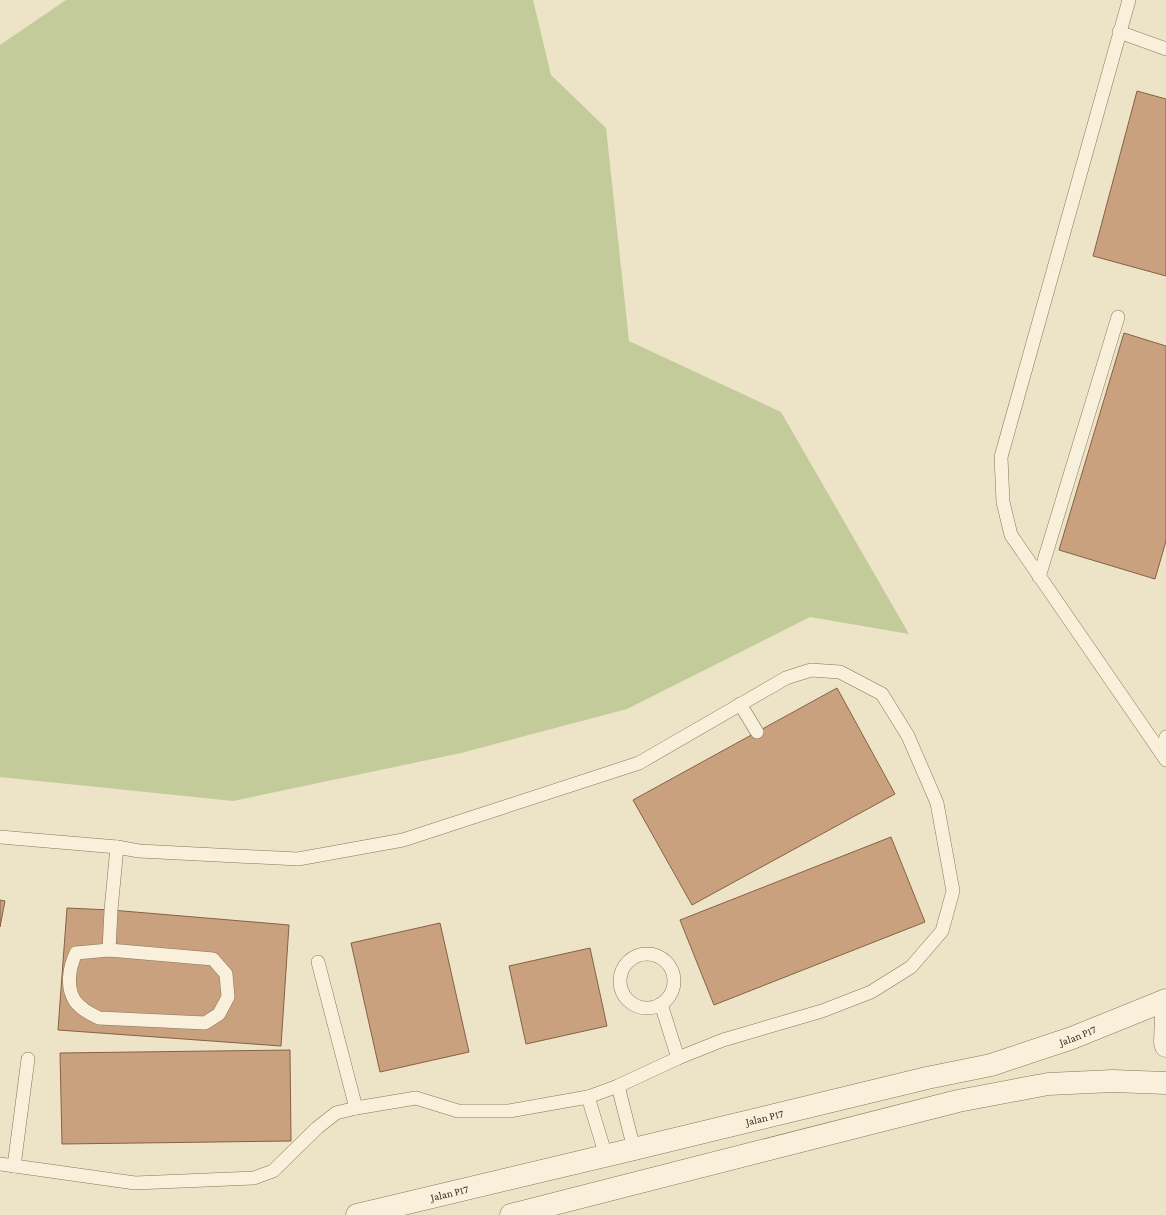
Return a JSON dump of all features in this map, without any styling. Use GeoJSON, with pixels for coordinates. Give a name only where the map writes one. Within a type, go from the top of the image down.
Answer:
{"type":"FeatureCollection","features":[{"type":"Feature","properties":{"kind":"street","name":"Jalan P17"},"geometry":{"type":"LineString","coordinates":[[357,1215],[920,1079],[990,1065],[1072,1038],[1166,1000]]}},
{"type":"Feature","properties":{"kind":"street"},"geometry":{"type":"LineString","coordinates":[[1166,1016],[1166,1046]]}},
{"type":"Feature","properties":{"kind":"street"},"geometry":{"type":"LineString","coordinates":[[511,1215],[958,1101],[1048,1084],[1113,1082],[1166,1083]]}},
{"type":"Feature","properties":{"kind":"lane"},"geometry":{"type":"LineString","coordinates":[[1129,0],[1001,457],[1002,502],[1011,535],[1163,756]]}},
{"type":"Feature","properties":{"kind":"lane"},"geometry":{"type":"LineString","coordinates":[[1119,32],[1166,49]]}},
{"type":"Feature","properties":{"kind":"lane"},"geometry":{"type":"LineString","coordinates":[[1039,577],[1118,317]]}},
{"type":"Feature","properties":{"kind":"lane"},"geometry":{"type":"LineString","coordinates":[[0,837],[117,847],[139,851],[298,860],[403,840],[639,763],[786,678],[811,670],[840,672],[882,694],[908,736],[937,803],[953,891],[942,931],[912,967],[871,992],[822,1011],[723,1040],[678,1058],[618,1086],[588,1097],[509,1111],[458,1112],[416,1098],[356,1108],[336,1113],[317,1128],[273,1171],[254,1178],[136,1183],[0,1164]]}},
{"type":"Feature","properties":{"kind":"lane"},"geometry":{"type":"LineString","coordinates":[[740,704],[757,732]]}},
{"type":"Feature","properties":{"kind":"lane"},"geometry":{"type":"LineString","coordinates":[[1163,756],[1166,737]]}},
{"type":"Feature","properties":{"kind":"lane"},"geometry":{"type":"LineString","coordinates":[[109,950],[117,847]]}},
{"type":"Feature","properties":{"kind":"lane"},"geometry":{"type":"LineString","coordinates":[[109,950],[213,959],[226,974],[228,997],[219,1014],[204,1022],[99,1018],[86,1011],[76,1002],[69,987],[71,964],[76,953],[109,950]]}},
{"type":"Feature","properties":{"kind":"lane"},"geometry":{"type":"LineString","coordinates":[[641,955],[651,955],[660,957],[667,963],[672,971],[674,980],[673,990],[668,998],[661,1004],[653,1008],[643,1008],[635,1005],[624,995],[620,982],[622,973],[632,958],[641,955]]}},
{"type":"Feature","properties":{"kind":"lane"},"geometry":{"type":"LineString","coordinates":[[318,962],[356,1108]]}},
{"type":"Feature","properties":{"kind":"lane"},"geometry":{"type":"LineString","coordinates":[[661,1004],[678,1058]]}},
{"type":"Feature","properties":{"kind":"lane"},"geometry":{"type":"LineString","coordinates":[[14,1166],[28,1059]]}},
{"type":"Feature","properties":{"kind":"lane"},"geometry":{"type":"LineString","coordinates":[[618,1086],[634,1149]]}},
{"type":"Feature","properties":{"kind":"lane"},"geometry":{"type":"LineString","coordinates":[[588,1097],[606,1156]]}},
{"type":"Feature","properties":{"kind":"green space"},"geometry":{"type":"Polygon","coordinates":[[[66,0],[533,0],[551,75],[606,128],[629,341],[781,412],[909,634],[810,617],[627,709],[461,753],[233,801],[0,777],[0,45],[66,0]]]}},
{"type":"Feature","properties":{"kind":"building"},"geometry":{"type":"Polygon","coordinates":[[[1137,91],[1166,99],[1166,276],[1093,256],[1137,91]]]}},
{"type":"Feature","properties":{"kind":"building"},"geometry":{"type":"Polygon","coordinates":[[[1124,333],[1166,346],[1166,541],[1155,579],[1059,550],[1124,333]]]}},
{"type":"Feature","properties":{"kind":"building"},"geometry":{"type":"Polygon","coordinates":[[[837,688],[895,794],[692,905],[633,800],[837,688]]]}},
{"type":"Feature","properties":{"kind":"building"},"geometry":{"type":"Polygon","coordinates":[[[891,837],[925,922],[714,1005],[680,920],[891,837]]]}},
{"type":"Feature","properties":{"kind":"building"},"geometry":{"type":"Polygon","coordinates":[[[0,900],[5,901],[0,927],[0,900]]]}},
{"type":"Feature","properties":{"kind":"building"},"geometry":{"type":"Polygon","coordinates":[[[67,908],[111,910],[289,925],[281,1046],[58,1030],[67,908]]]}},
{"type":"Feature","properties":{"kind":"building"},"geometry":{"type":"Polygon","coordinates":[[[440,923],[469,1052],[380,1072],[351,943],[440,923]]]}},
{"type":"Feature","properties":{"kind":"building"},"geometry":{"type":"Polygon","coordinates":[[[590,948],[607,1026],[526,1044],[509,966],[590,948]]]}},
{"type":"Feature","properties":{"kind":"building"},"geometry":{"type":"Polygon","coordinates":[[[290,1050],[291,1141],[62,1144],[60,1053],[290,1050]]]}}]}
